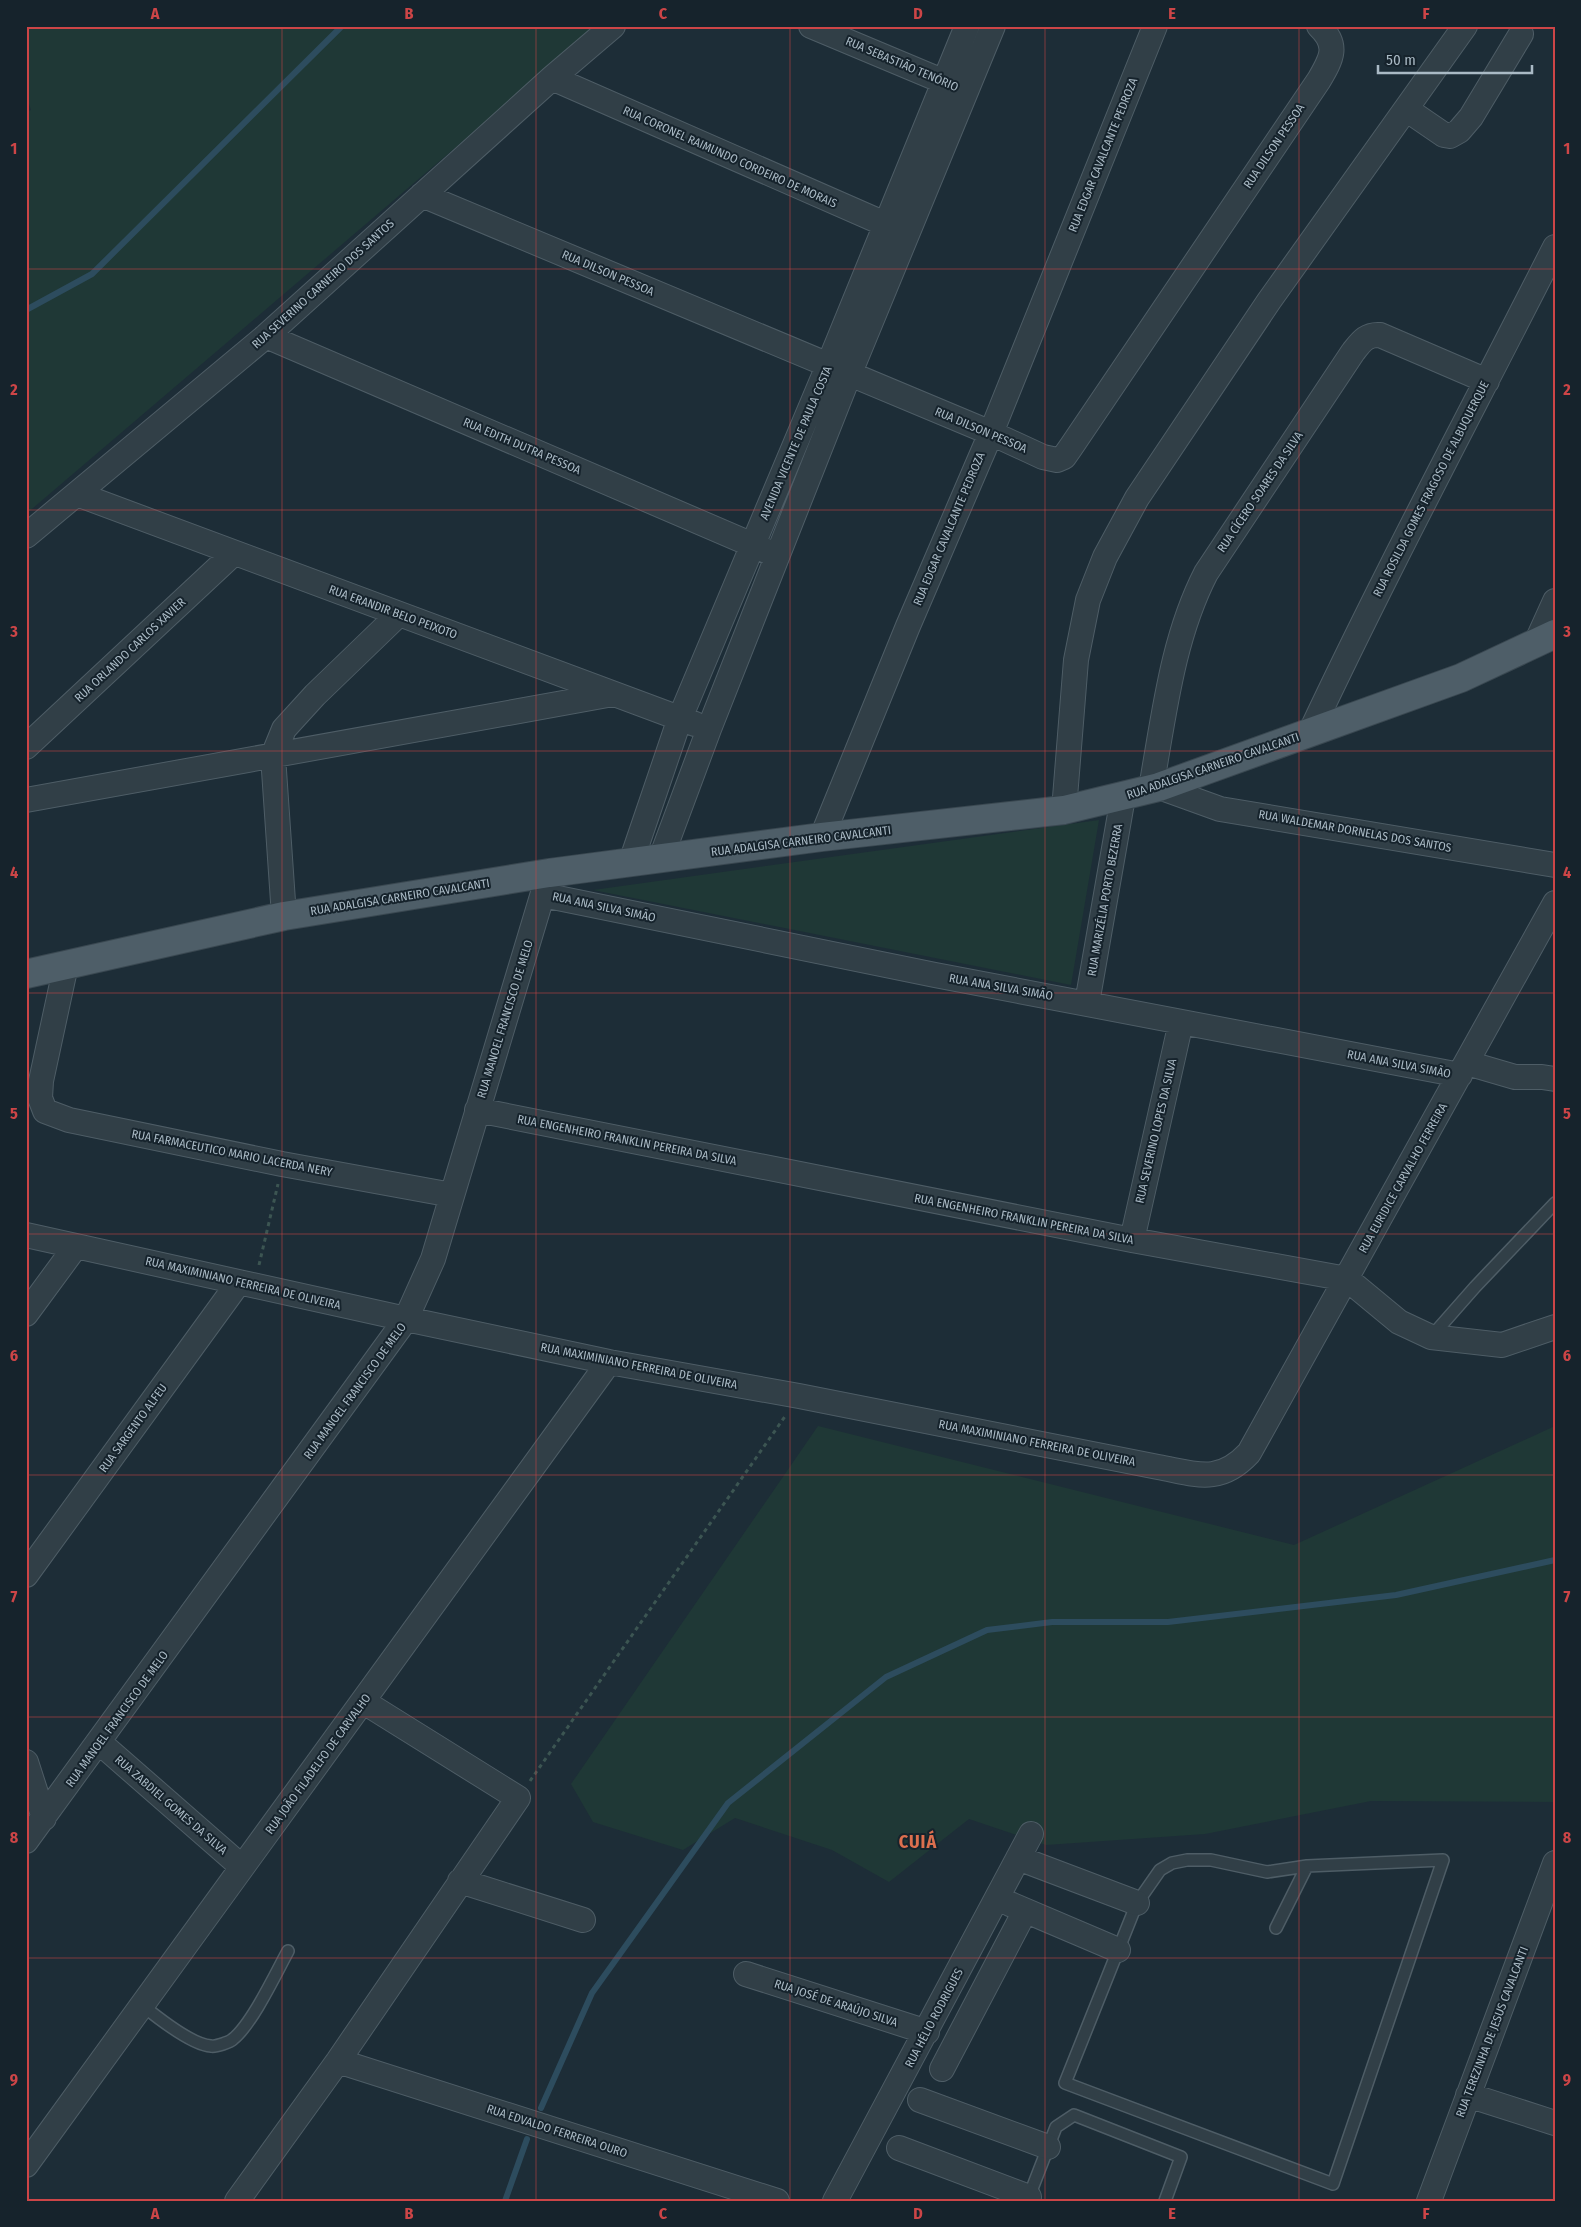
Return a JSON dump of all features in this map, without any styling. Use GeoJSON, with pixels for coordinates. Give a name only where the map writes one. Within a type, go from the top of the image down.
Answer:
{"type":"FeatureCollection","features":[{"type":"Feature","properties":{"kind":"main road","name":"RUA ADALGISA CARNEIRO CAVALCANTI"},"geometry":{"type":"LineString","coordinates":[[26,974],[284,916],[546,884],[631,862],[822,837],[1064,810],[1124,797],[1310,733],[1461,678],[1545,639]]}},
{"type":"Feature","properties":{"kind":"street","name":"RUA SEVERINO CARNEIRO DOS SANTOS"},"geometry":{"type":"LineString","coordinates":[[26,536],[266,336],[552,78],[613,26]]}},
{"type":"Feature","properties":{"kind":"street","name":"RUA SEBASTIÃO TENÓRIO"},"geometry":{"type":"LineString","coordinates":[[811,26],[955,87]]}},
{"type":"Feature","properties":{"kind":"street","name":"AVENIDA VICENTE DE PAULA COSTA"},"geometry":{"type":"LineString","coordinates":[[955,87],[967,26]]}},
{"type":"Feature","properties":{"kind":"street","name":"AVENIDA VICENTE DE PAULA COSTA"},"geometry":{"type":"LineString","coordinates":[[631,862],[680,718],[754,546],[839,371],[955,87],[993,26]]}},
{"type":"Feature","properties":{"kind":"street","name":"RUA EDGAR CAVALCANTE PEDROZA"},"geometry":{"type":"LineString","coordinates":[[822,837],[908,626],[991,433],[1155,26]]}},
{"type":"Feature","properties":{"kind":"street","name":"RUA DILSON PESSOA"},"geometry":{"type":"LineString","coordinates":[[422,195],[991,433],[1043,457],[1056,460],[1064,457],[1319,80],[1328,65],[1332,50],[1330,38],[1319,26]]}},
{"type":"Feature","properties":{"kind":"street"},"geometry":{"type":"LineString","coordinates":[[1064,810],[1076,660],[1088,600],[1105,557],[1137,498],[1269,301],[1465,26]]}},
{"type":"Feature","properties":{"kind":"street"},"geometry":{"type":"LineString","coordinates":[[1406,109],[1444,135],[1450,136],[1459,131],[1471,116],[1521,34]]}},
{"type":"Feature","properties":{"kind":"street","name":"RUA CORONEL RAIMUNDO CORDEIRO DE MORAIS"},"geometry":{"type":"LineString","coordinates":[[552,78],[897,230]]}},
{"type":"Feature","properties":{"kind":"street","name":"RUA ROSILDA GOMES FRAGOSO DE ALBUQUERQUE"},"geometry":{"type":"LineString","coordinates":[[1310,733],[1362,622],[1555,247]]}},
{"type":"Feature","properties":{"kind":"street","name":"RUA CÍCERO SOARES DA SILVA"},"geometry":{"type":"LineString","coordinates":[[1155,787],[1169,687],[1181,636],[1194,596],[1206,573],[1353,352],[1364,339],[1372,334],[1380,335],[1487,381]]}},
{"type":"Feature","properties":{"kind":"street","name":"RUA EDITH DUTRA PESSOA"},"geometry":{"type":"LineString","coordinates":[[266,336],[778,555]]}},
{"type":"Feature","properties":{"kind":"street","name":"AVENIDA VICENTE DE PAULA COSTA"},"geometry":{"type":"LineString","coordinates":[[660,858],[708,729],[778,555],[839,371]]}},
{"type":"Feature","properties":{"kind":"street","name":"RUA ERANDIR BELO PEIXOTO"},"geometry":{"type":"LineString","coordinates":[[76,494],[708,729]]}},
{"type":"Feature","properties":{"kind":"street","name":"RUA ORLANDO CARLOS XAVIER"},"geometry":{"type":"LineString","coordinates":[[26,747],[234,553]]}},
{"type":"Feature","properties":{"kind":"street"},"geometry":{"type":"LineString","coordinates":[[1545,639],[1555,601]]}},
{"type":"Feature","properties":{"kind":"street"},"geometry":{"type":"LineString","coordinates":[[284,916],[273,756],[284,729],[290,722],[315,695],[399,614]]}},
{"type":"Feature","properties":{"kind":"street"},"geometry":{"type":"LineString","coordinates":[[26,800],[613,694]]}},
{"type":"Feature","properties":{"kind":"street","name":"RUA WALDEMAR DORNELAS DOS SANTOS"},"geometry":{"type":"LineString","coordinates":[[1155,787],[1220,808],[1555,865]]}},
{"type":"Feature","properties":{"kind":"street","name":"RUA MARIZÉLIA PORTO BEZERRA"},"geometry":{"type":"LineString","coordinates":[[1087,1003],[1124,797]]}},
{"type":"Feature","properties":{"kind":"street","name":"RUA ANA SILVA SIMÃO"},"geometry":{"type":"LineString","coordinates":[[546,884],[935,975],[1181,1022],[1515,1077],[1555,1079]]}},
{"type":"Feature","properties":{"kind":"street","name":"RUA MANOEL FRANCISCO DE MELO"},"geometry":{"type":"LineString","coordinates":[[26,1841],[406,1320],[433,1259],[546,884]]}},
{"type":"Feature","properties":{"kind":"street","name":"RUA EURIDICE CARVALHO FERREIRA"},"geometry":{"type":"LineString","coordinates":[[1249,1453],[1347,1280],[1555,903]]}},
{"type":"Feature","properties":{"kind":"street","name":"RUA FARMACEUTICO MARIO LACERDA NERY"},"geometry":{"type":"LineString","coordinates":[[66,965],[40,1080],[40,1098],[45,1110],[69,1120],[282,1164],[452,1195]]}},
{"type":"Feature","properties":{"kind":"street","name":"RUA SEVERINO LOPES DA SILVA"},"geometry":{"type":"LineString","coordinates":[[1132,1240],[1181,1022]]}},
{"type":"Feature","properties":{"kind":"street","name":"RUA ENGENHEIRO FRANKLIN PEREIRA DA SILVA"},"geometry":{"type":"LineString","coordinates":[[477,1110],[1132,1240],[1347,1280],[1399,1322],[1431,1337],[1502,1345],[1555,1327]]}},
{"type":"Feature","properties":{"kind":"street","name":"RUA MAXIMINIANO FERREIRA DE OLIVEIRA"},"geometry":{"type":"LineString","coordinates":[[26,1235],[406,1320],[609,1362],[799,1396],[1204,1475],[1224,1472],[1234,1467],[1249,1453]]}},
{"type":"Feature","properties":{"kind":"street"},"geometry":{"type":"LineString","coordinates":[[26,1314],[76,1246]]}},
{"type":"Feature","properties":{"kind":"street","name":"RUA SARGENTO ALFEU"},"geometry":{"type":"LineString","coordinates":[[26,1575],[247,1284]]}},
{"type":"Feature","properties":{"kind":"street","name":"RUA JOÃO FILADELFO DE CARVALHO"},"geometry":{"type":"LineString","coordinates":[[26,2165],[609,1362]]}},
{"type":"Feature","properties":{"kind":"street"},"geometry":{"type":"LineString","coordinates":[[237,2201],[338,2061],[518,1798],[364,1702]]}},
{"type":"Feature","properties":{"kind":"street","name":"RUA ZABDIEL GOMES DA SILVA"},"geometry":{"type":"LineString","coordinates":[[99,1742],[242,1867]]}},
{"type":"Feature","properties":{"kind":"street"},"geometry":{"type":"LineString","coordinates":[[26,1762],[44,1818]]}},
{"type":"Feature","properties":{"kind":"street","name":"RUA HÉLIO RODRIGUES"},"geometry":{"type":"LineString","coordinates":[[835,2201],[927,2032],[1031,1834]]}},
{"type":"Feature","properties":{"kind":"street"},"geometry":{"type":"LineString","coordinates":[[1018,1858],[1137,1903]]}},
{"type":"Feature","properties":{"kind":"street","name":"RUA TEREZINHA DE JESUS CAVALCANTI"},"geometry":{"type":"LineString","coordinates":[[1429,2201],[1555,1864]]}},
{"type":"Feature","properties":{"kind":"street"},"geometry":{"type":"LineString","coordinates":[[460,1881],[583,1920]]}},
{"type":"Feature","properties":{"kind":"street"},"geometry":{"type":"LineString","coordinates":[[997,1899],[1118,1950]]}},
{"type":"Feature","properties":{"kind":"street"},"geometry":{"type":"LineString","coordinates":[[942,2070],[1025,1911]]}},
{"type":"Feature","properties":{"kind":"street","name":"RUA JOSÉ DE ARAÚJO SILVA"},"geometry":{"type":"LineString","coordinates":[[746,1974],[927,2032]]}},
{"type":"Feature","properties":{"kind":"street","name":"RUA EDVALDO FERREIRA OURO"},"geometry":{"type":"LineString","coordinates":[[338,2061],[777,2201]]}},
{"type":"Feature","properties":{"kind":"street"},"geometry":{"type":"LineString","coordinates":[[1468,2095],[1555,2123]]}},
{"type":"Feature","properties":{"kind":"street"},"geometry":{"type":"LineString","coordinates":[[920,2100],[1048,2147]]}},
{"type":"Feature","properties":{"kind":"street"},"geometry":{"type":"LineString","coordinates":[[900,2148],[1028,2199]]}},
{"type":"Feature","properties":{"kind":"lane"},"geometry":{"type":"LineString","coordinates":[[1431,1337],[1475,1287],[1555,1203]]}},
{"type":"Feature","properties":{"kind":"lane"},"geometry":{"type":"LineString","coordinates":[[1187,1860],[1211,1860],[1267,1872],[1307,1866],[1443,1860],[1333,2184],[1065,2083],[1137,1903],[1160,1870],[1172,1863],[1187,1860]]}},
{"type":"Feature","properties":{"kind":"lane"},"geometry":{"type":"LineString","coordinates":[[1276,1928],[1307,1866]]}},
{"type":"Feature","properties":{"kind":"lane"},"geometry":{"type":"LineString","coordinates":[[142,2005],[187,2037],[212,2046],[233,2040],[247,2022],[270,1985],[288,1951]]}},
{"type":"Feature","properties":{"kind":"lane"},"geometry":{"type":"LineString","coordinates":[[1028,2199],[1056,2127],[1074,2115],[1181,2157],[1165,2201]]}},
{"type":"Feature","properties":{"kind":"path"},"geometry":{"type":"LineString","coordinates":[[247,1284],[282,1164]]}},
{"type":"Feature","properties":{"kind":"path"},"geometry":{"type":"LineString","coordinates":[[518,1798],[799,1396]]}},
{"type":"Feature","properties":{"kind":"green space"},"geometry":{"type":"Polygon","coordinates":[[[26,26],[598,26],[26,514],[26,112],[31,110],[26,95],[26,26]]]}},
{"type":"Feature","properties":{"kind":"green space"},"geometry":{"type":"Polygon","coordinates":[[[1099,820],[1071,985],[593,890],[1099,820]]]}},
{"type":"Feature","properties":{"kind":"green space"},"geometry":{"type":"Polygon","coordinates":[[[818,1426],[1294,1545],[1555,1426],[1555,1802],[1371,1801],[1205,1834],[1046,1845],[969,1819],[889,1882],[832,1850],[735,1818],[683,1850],[593,1822],[571,1784],[818,1426]]]}},
{"type":"Feature","properties":{"kind":"waterway"},"geometry":{"type":"LineString","coordinates":[[26,310],[92,274],[342,26]]}},
{"type":"Feature","properties":{"kind":"waterway"},"geometry":{"type":"LineString","coordinates":[[541,2108],[592,1993],[728,1803],[886,1677],[987,1630],[1052,1622],[1168,1622],[1396,1595],[1555,1560]]}},
{"type":"Feature","properties":{"kind":"waterway"},"geometry":{"type":"LineString","coordinates":[[505,2201],[527,2139]]}},
{"type":"Feature","properties":{"kind":"district","name":"CUIÁ"},"geometry":{"type":"Point","coordinates":[918,1842]}}]}
